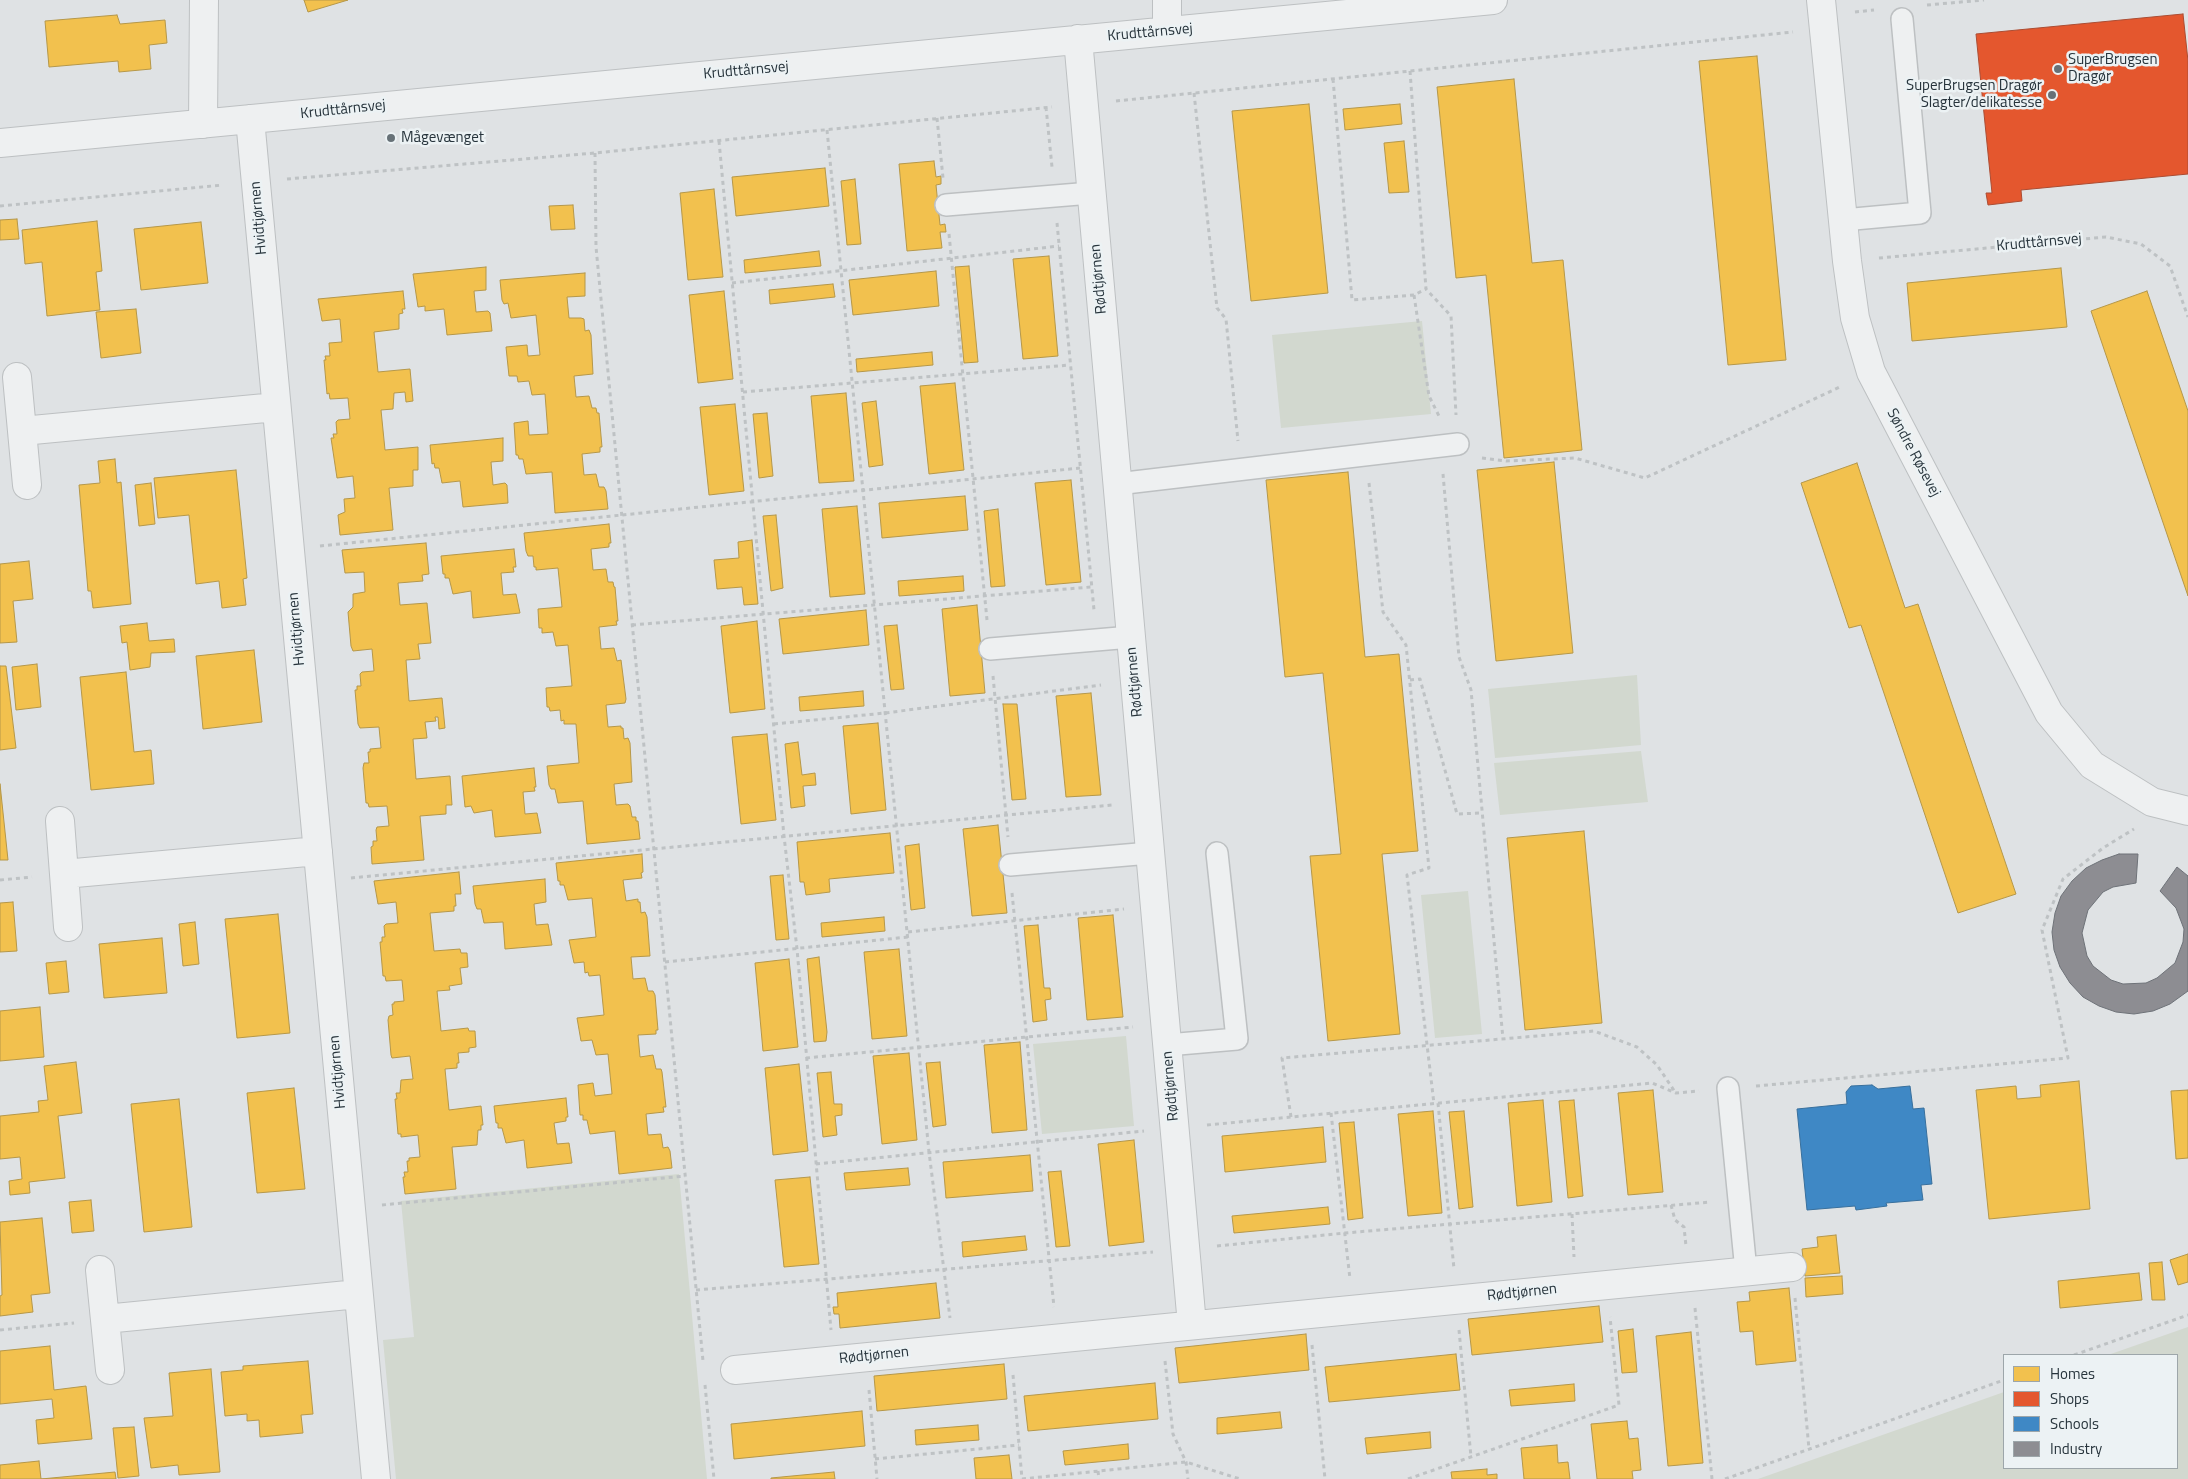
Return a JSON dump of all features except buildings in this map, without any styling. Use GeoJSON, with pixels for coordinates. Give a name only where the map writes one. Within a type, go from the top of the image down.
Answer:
{"type":"FeatureCollection","features":[{"type":"Feature","properties":{"kind":"street"},"geometry":{"type":"LineString","coordinates":[[203,124],[204,0]]}},
{"type":"Feature","properties":{"kind":"street"},"geometry":{"type":"LineString","coordinates":[[1167,0],[1167,31]]}},
{"type":"Feature","properties":{"kind":"street","name":"Krudttårnsvej"},"geometry":{"type":"LineString","coordinates":[[0,143],[1493,0]]}},
{"type":"Feature","properties":{"kind":"street","name":"Søndre Røsevej"},"geometry":{"type":"LineString","coordinates":[[1821,0],[1847,261],[1855,318],[1871,372],[2049,712],[2092,765],[2152,802],[2188,811]]}},
{"type":"Feature","properties":{"kind":"street","name":"Rødtjørnen"},"geometry":{"type":"LineString","coordinates":[[1078,39],[1192,1325]]}},
{"type":"Feature","properties":{"kind":"street","name":"Hvidtjørnen"},"geometry":{"type":"LineString","coordinates":[[250,119],[376,1479]]}},
{"type":"Feature","properties":{"kind":"street"},"geometry":{"type":"LineString","coordinates":[[17,377],[26,485]]}},
{"type":"Feature","properties":{"kind":"street"},"geometry":{"type":"LineString","coordinates":[[22,431],[276,407]]}},
{"type":"Feature","properties":{"kind":"street"},"geometry":{"type":"LineString","coordinates":[[60,822],[68,927]]}},
{"type":"Feature","properties":{"kind":"street"},"geometry":{"type":"LineString","coordinates":[[64,874],[318,851]]}},
{"type":"Feature","properties":{"kind":"street","name":"Rødtjørnen"},"geometry":{"type":"LineString","coordinates":[[735,1370],[1792,1267]]}},
{"type":"Feature","properties":{"kind":"street"},"geometry":{"type":"LineString","coordinates":[[100,1270],[110,1370]]}},
{"type":"Feature","properties":{"kind":"street"},"geometry":{"type":"LineString","coordinates":[[105,1320],[358,1294]]}},
{"type":"Feature","properties":{"kind":"lane"},"geometry":{"type":"LineString","coordinates":[[1843,220],[1920,213],[1910,13]]}},
{"type":"Feature","properties":{"kind":"lane"},"geometry":{"type":"LineString","coordinates":[[946,205],[1091,193]]}},
{"type":"Feature","properties":{"kind":"lane"},"geometry":{"type":"LineString","coordinates":[[1116,474],[1241,469],[1366,455],[1453,448]]}},
{"type":"Feature","properties":{"kind":"lane"},"geometry":{"type":"LineString","coordinates":[[990,649],[1130,637]]}},
{"type":"Feature","properties":{"kind":"lane"},"geometry":{"type":"LineString","coordinates":[[1167,1045],[1237,1039],[1218,852]]}},
{"type":"Feature","properties":{"kind":"lane"},"geometry":{"type":"LineString","coordinates":[[1010,865],[1150,853]]}},
{"type":"Feature","properties":{"kind":"lane"},"geometry":{"type":"LineString","coordinates":[[1728,1088],[1746,1271]]}},
{"type":"Feature","properties":{"kind":"path"},"geometry":{"type":"LineString","coordinates":[[1910,13],[1984,0]]}},
{"type":"Feature","properties":{"kind":"path"},"geometry":{"type":"LineString","coordinates":[[0,206],[719,141],[1825,29],[1853,12],[1881,10]]}},
{"type":"Feature","properties":{"kind":"path"},"geometry":{"type":"LineString","coordinates":[[1410,71],[1426,289],[1451,316],[1453,448],[1442,459],[1459,658],[1471,690],[1502,1039]]}},
{"type":"Feature","properties":{"kind":"path"},"geometry":{"type":"LineString","coordinates":[[1333,79],[1352,300],[1414,295],[1426,289]]}},
{"type":"Feature","properties":{"kind":"path"},"geometry":{"type":"LineString","coordinates":[[1194,93],[1216,308],[1226,320],[1241,469]]}},
{"type":"Feature","properties":{"kind":"path"},"geometry":{"type":"LineString","coordinates":[[937,118],[1057,1338]]}},
{"type":"Feature","properties":{"kind":"path"},"geometry":{"type":"LineString","coordinates":[[827,130],[919,1047],[943,1268],[954,1349]]}},
{"type":"Feature","properties":{"kind":"path"},"geometry":{"type":"LineString","coordinates":[[719,141],[784,836],[797,949],[834,1360]]}},
{"type":"Feature","properties":{"kind":"path"},"geometry":{"type":"LineString","coordinates":[[595,153],[596,247],[704,1369]]}},
{"type":"Feature","properties":{"kind":"path","name":"Krudttårnsvej"},"geometry":{"type":"LineString","coordinates":[[1847,261],[2106,237],[2141,244],[2170,266],[2188,317]]}},
{"type":"Feature","properties":{"kind":"path"},"geometry":{"type":"LineString","coordinates":[[732,282],[1059,246]]}},
{"type":"Feature","properties":{"kind":"path"},"geometry":{"type":"LineString","coordinates":[[1414,295],[1429,396],[1440,416],[1453,448]]}},
{"type":"Feature","properties":{"kind":"path"},"geometry":{"type":"LineString","coordinates":[[743,392],[1070,364]]}},
{"type":"Feature","properties":{"kind":"path"},"geometry":{"type":"LineString","coordinates":[[1453,448],[1506,461],[1574,458],[1645,478],[1871,372]]}},
{"type":"Feature","properties":{"kind":"path"},"geometry":{"type":"LineString","coordinates":[[1366,455],[1383,612],[1406,645],[1410,680],[1428,868],[1407,875],[1450,1225],[1471,1457]]}},
{"type":"Feature","properties":{"kind":"path"},"geometry":{"type":"LineString","coordinates":[[290,549],[974,479],[1116,474]]}},
{"type":"Feature","properties":{"kind":"path"},"geometry":{"type":"LineString","coordinates":[[632,625],[1091,587]]}},
{"type":"Feature","properties":{"kind":"path"},"geometry":{"type":"LineString","coordinates":[[1410,680],[1420,679],[1457,814],[1482,813]]}},
{"type":"Feature","properties":{"kind":"path"},"geometry":{"type":"LineString","coordinates":[[774,724],[1101,685]]}},
{"type":"Feature","properties":{"kind":"path"},"geometry":{"type":"LineString","coordinates":[[816,1164],[1652,1083],[1676,1093],[2068,1058],[2042,930],[2063,880],[2103,848],[2139,826],[2152,802]]}},
{"type":"Feature","properties":{"kind":"path"},"geometry":{"type":"LineString","coordinates":[[320,881],[1112,804]]}},
{"type":"Feature","properties":{"kind":"path"},"geometry":{"type":"LineString","coordinates":[[908,932],[1155,906]]}},
{"type":"Feature","properties":{"kind":"path"},"geometry":{"type":"LineString","coordinates":[[665,962],[908,938]]}},
{"type":"Feature","properties":{"kind":"path"},"geometry":{"type":"LineString","coordinates":[[806,1058],[1133,1027]]}},
{"type":"Feature","properties":{"kind":"path"},"geometry":{"type":"LineString","coordinates":[[1291,1117],[1282,1058],[1594,1031],[1637,1047],[1657,1065],[1676,1093]]}},
{"type":"Feature","properties":{"kind":"path"},"geometry":{"type":"LineString","coordinates":[[1331,1113],[1353,1310]]}},
{"type":"Feature","properties":{"kind":"path"},"geometry":{"type":"LineString","coordinates":[[350,1208],[685,1176]]}},
{"type":"Feature","properties":{"kind":"path"},"geometry":{"type":"LineString","coordinates":[[696,1290],[826,1277],[1185,1249],[1345,1233],[1739,1199]]}},
{"type":"Feature","properties":{"kind":"path"},"geometry":{"type":"LineString","coordinates":[[1671,1205],[1675,1220],[1684,1227],[1691,1276],[1712,1479]]}},
{"type":"Feature","properties":{"kind":"path"},"geometry":{"type":"LineString","coordinates":[[1572,1214],[1576,1287]]}},
{"type":"Feature","properties":{"kind":"path"},"geometry":{"type":"LineString","coordinates":[[1792,1267],[1809,1449]]}},
{"type":"Feature","properties":{"kind":"path"},"geometry":{"type":"LineString","coordinates":[[1408,1479],[1619,1405],[1607,1284]]}},
{"type":"Feature","properties":{"kind":"path"},"geometry":{"type":"LineString","coordinates":[[1309,1314],[1325,1479]]}},
{"type":"Feature","properties":{"kind":"path"},"geometry":{"type":"LineString","coordinates":[[2077,1354],[2188,1315]]}},
{"type":"Feature","properties":{"kind":"path"},"geometry":{"type":"LineString","coordinates":[[0,1330],[105,1320]]}},
{"type":"Feature","properties":{"kind":"path"},"geometry":{"type":"LineString","coordinates":[[1010,1343],[1022,1479],[1186,1462],[1240,1479]]}},
{"type":"Feature","properties":{"kind":"path"},"geometry":{"type":"LineString","coordinates":[[866,1357],[876,1479]]}},
{"type":"Feature","properties":{"kind":"path"},"geometry":{"type":"LineString","coordinates":[[705,1379],[714,1479]]}},
{"type":"Feature","properties":{"kind":"path"},"geometry":{"type":"LineString","coordinates":[[1725,1479],[2003,1380]]}},
{"type":"Feature","properties":{"kind":"path"},"geometry":{"type":"LineString","coordinates":[[875,1460],[1019,1445]]}},
{"type":"Feature","properties":{"kind":"path"},"geometry":{"type":"LineString","coordinates":[[1098,1471],[1099,1479]]}},
{"type":"Feature","properties":{"kind":"shaded area"},"geometry":{"type":"Polygon","coordinates":[[[1422,321],[1431,414],[1281,428],[1272,335],[1422,321]]]}},
{"type":"Feature","properties":{"kind":"shaded area"},"geometry":{"type":"Polygon","coordinates":[[[1637,675],[1641,745],[1495,758],[1488,689],[1637,675]]]}},
{"type":"Feature","properties":{"kind":"shaded area"},"geometry":{"type":"Polygon","coordinates":[[[1641,751],[1648,802],[1500,815],[1494,763],[1641,751]]]}},
{"type":"Feature","properties":{"kind":"shaded area"},"geometry":{"type":"Polygon","coordinates":[[[1468,891],[1482,1034],[1435,1038],[1421,895],[1468,891]]]}},
{"type":"Feature","properties":{"kind":"shaded area"},"geometry":{"type":"Polygon","coordinates":[[[1126,1036],[1134,1126],[1042,1134],[1033,1044],[1126,1036]]]}},
{"type":"Feature","properties":{"kind":"shaded area"},"geometry":{"type":"Polygon","coordinates":[[[679,1174],[707,1479],[396,1479],[383,1340],[414,1337],[401,1201],[679,1174]]]}},
{"type":"Feature","properties":{"kind":"shaded area"},"geometry":{"type":"Polygon","coordinates":[[[2188,1327],[2188,1479],[1758,1479],[2003,1392],[2003,1469],[2178,1469],[2178,1354],[2111,1354],[2188,1327]]]}},
{"type":"Feature","properties":{"kind":"place","name":"SuperBrugsen Dragør"},"geometry":{"type":"Point","coordinates":[2058,69]}},
{"type":"Feature","properties":{"kind":"place","name":"SuperBrugsen Dragør Slagter/delikatesse"},"geometry":{"type":"Point","coordinates":[2052,95]}},
{"type":"Feature","properties":{"kind":"place","name":"Mågevænget"},"geometry":{"type":"Point","coordinates":[391,138]}}]}
